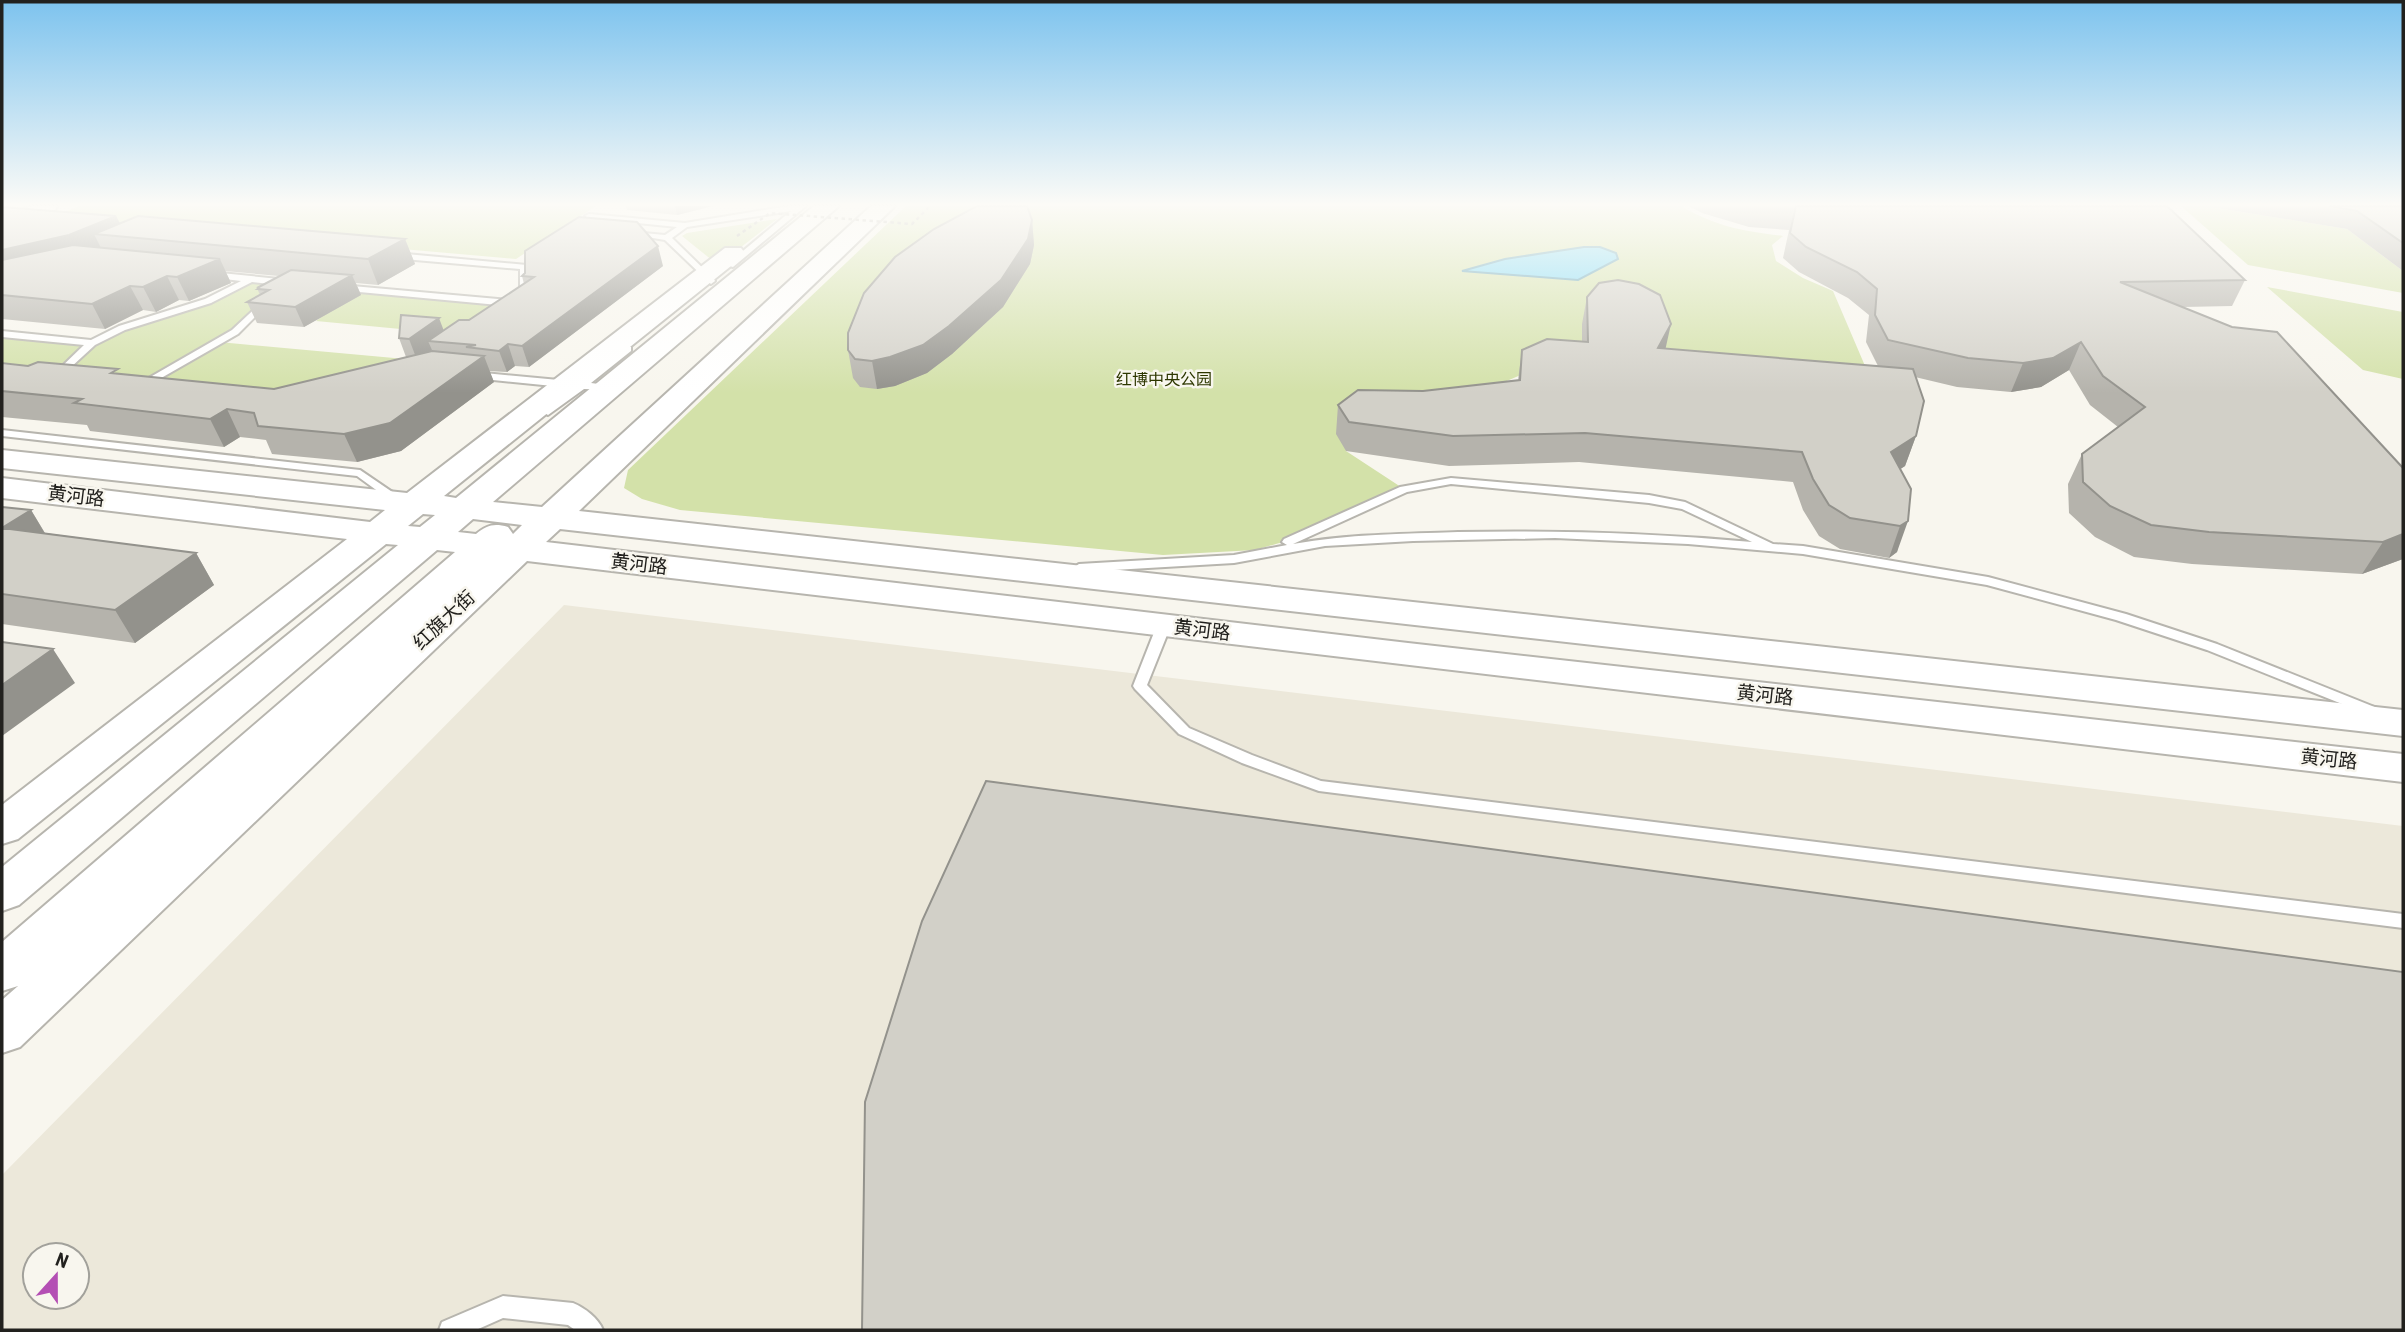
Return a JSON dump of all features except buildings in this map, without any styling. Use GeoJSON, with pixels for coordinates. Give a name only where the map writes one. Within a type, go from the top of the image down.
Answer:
{"type":"FeatureCollection","features":[{"type":"Feature","properties":{"kind":"main road"},"geometry":{"type":"LineString","coordinates":[[466,508],[586,386],[720,268]]}},
{"type":"Feature","properties":{"kind":"main road"},"geometry":{"type":"LineString","coordinates":[[2,893],[418,511],[744,268]]}},
{"type":"Feature","properties":{"kind":"main road","name":"红旗大街"},"geometry":{"type":"LineString","coordinates":[[2,1032],[501,547],[519,513],[795,268]]}},
{"type":"Feature","properties":{"kind":"main road","name":"红旗大街"},"geometry":{"type":"LineString","coordinates":[[2,971],[501,547],[555,517],[818,268]]}},
{"type":"Feature","properties":{"kind":"main road","name":"黄河路"},"geometry":{"type":"LineString","coordinates":[[2,459],[418,511],[466,508],[519,513],[2403,723]]}},
{"type":"Feature","properties":{"kind":"main road","name":"黄河路"},"geometry":{"type":"LineString","coordinates":[[2,488],[378,533],[418,511]]}},
{"type":"Feature","properties":{"kind":"main road","name":"黄河路"},"geometry":{"type":"LineString","coordinates":[[418,511],[501,547],[2403,768]]}},
{"type":"Feature","properties":{"kind":"main road"},"geometry":{"type":"LineString","coordinates":[[2,828],[378,533]]}},
{"type":"Feature","properties":{"kind":"lane"},"geometry":{"type":"LineString","coordinates":[[498,311],[526,291],[524,268]]}},
{"type":"Feature","properties":{"kind":"lane"},"geometry":{"type":"LineString","coordinates":[[698,268],[708,278]]}},
{"type":"Feature","properties":{"kind":"lane"},"geometry":{"type":"LineString","coordinates":[[138,387],[235,332],[260,304],[297,284],[205,275]]}},
{"type":"Feature","properties":{"kind":"lane"},"geometry":{"type":"LineString","coordinates":[[55,378],[92,343],[122,327],[208,301],[250,279]]}},
{"type":"Feature","properties":{"kind":"lane"},"geometry":{"type":"LineString","coordinates":[[334,287],[509,303]]}},
{"type":"Feature","properties":{"kind":"lane"},"geometry":{"type":"LineString","coordinates":[[2,334],[92,343]]}},
{"type":"Feature","properties":{"kind":"lane"},"geometry":{"type":"LineString","coordinates":[[457,373],[586,386]]}},
{"type":"Feature","properties":{"kind":"lane"},"geometry":{"type":"LineString","coordinates":[[42,377],[69,380]]}},
{"type":"Feature","properties":{"kind":"lane"},"geometry":{"type":"LineString","coordinates":[[124,385],[165,389]]}},
{"type":"Feature","properties":{"kind":"lane"},"geometry":{"type":"LineString","coordinates":[[2,433],[360,473],[418,511]]}},
{"type":"Feature","properties":{"kind":"lane"},"geometry":{"type":"LineString","coordinates":[[1254,555],[1310,534],[1404,489],[1451,481],[1649,499],[1685,506],[1774,548]]}},
{"type":"Feature","properties":{"kind":"lane"},"geometry":{"type":"LineString","coordinates":[[1028,570],[1161,565],[1254,555],[1325,542],[1555,534],[1688,540],[1774,548],[1961,576],[2121,617],[2212,647],[2403,723]]}},
{"type":"Feature","properties":{"kind":"lane"},"geometry":{"type":"LineString","coordinates":[[1164,625],[1140,686],[1184,731],[1247,759],[1319,786],[2403,921]]}},
{"type":"Feature","properties":{"kind":"lane"},"geometry":{"type":"LineString","coordinates":[[450,1330],[503,1307],[573,1314],[592,1330]]}},
{"type":"Feature","properties":{"kind":"shaded area"},"geometry":{"type":"Polygon","coordinates":[[[564,605],[2403,826],[2403,1330],[2,1330],[2,1175],[564,605]]]}},
{"type":"Feature","properties":{"kind":"green space","name":"红博中央公园"},"geometry":{"type":"Polygon","coordinates":[[[841,268],[1787,268],[1833,291],[1877,394],[1537,368],[1488,389],[1341,419],[1346,451],[1404,489],[1310,534],[1255,550],[1163,555],[680,510],[642,499],[624,488],[628,470],[841,268]]]}},
{"type":"Feature","properties":{"kind":"green space"},"geometry":{"type":"Polygon","coordinates":[[[2265,268],[2399,268],[2403,271],[2403,293],[2265,268]]]}},
{"type":"Feature","properties":{"kind":"green space"},"geometry":{"type":"Polygon","coordinates":[[[250,279],[297,284],[219,342],[427,361],[288,401],[2,373],[2,334],[92,343],[122,328],[208,301],[250,279]]]}},
{"type":"Feature","properties":{"kind":"green space"},"geometry":{"type":"Polygon","coordinates":[[[2267,287],[2403,312],[2403,379],[2363,370],[2267,287]]]}},
{"type":"Feature","properties":{"kind":"green space"},"geometry":{"type":"Polygon","coordinates":[[[358,289],[509,303],[464,335],[316,321],[358,289]]]}},
{"type":"Feature","properties":{"kind":"water"},"geometry":{"type":"Polygon","coordinates":[[[1472,268],[1601,268],[1578,280],[1462,271],[1472,268]]]}}]}
